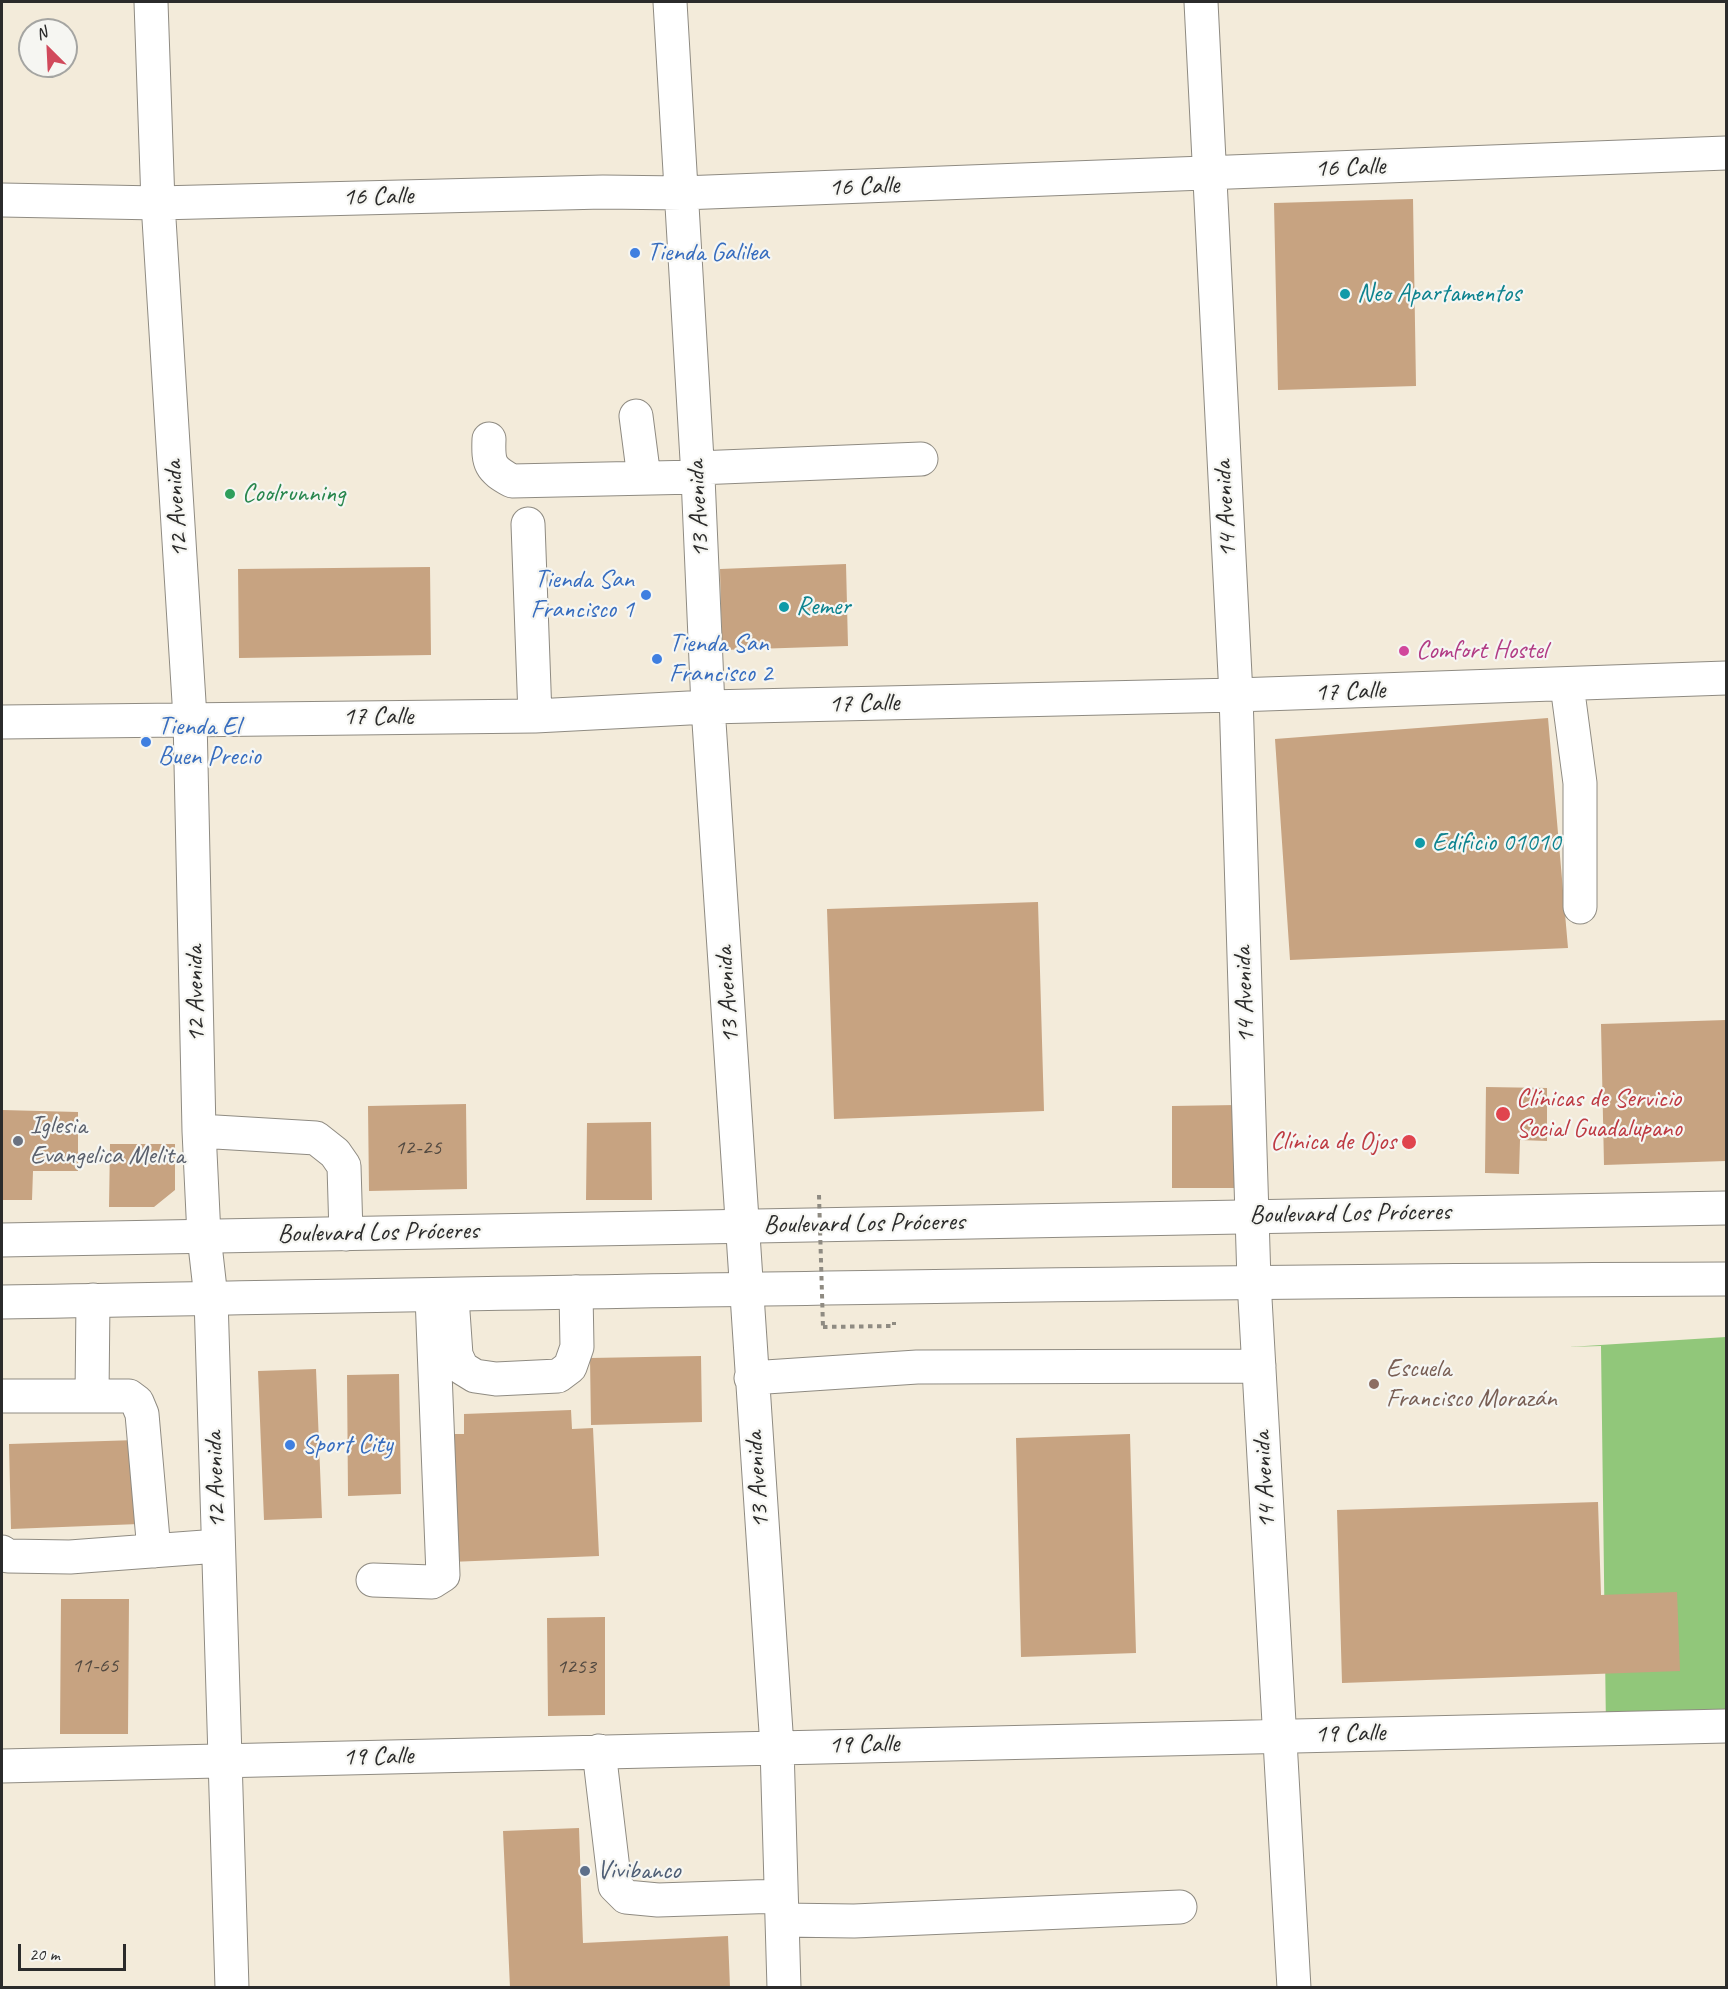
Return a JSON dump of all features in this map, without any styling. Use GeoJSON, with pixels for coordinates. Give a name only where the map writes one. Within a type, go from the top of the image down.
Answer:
{"type":"FeatureCollection","features":[{"type":"Feature","properties":{"kind":"main road","name":"12 Avenida"},"geometry":{"type":"LineString","coordinates":[[151,2],[158,203],[190,718],[199,1131],[204,1236],[211,1298],[232,1988]]}},
{"type":"Feature","properties":{"kind":"main road","name":"13 Avenida"},"geometry":{"type":"LineString","coordinates":[[670,2],[708,707],[777,1747],[784,1988]]}},
{"type":"Feature","properties":{"kind":"main road","name":"14 Avenida"},"geometry":{"type":"LineString","coordinates":[[1201,2],[1236,695],[1254,1281],[1294,1988]]}},
{"type":"Feature","properties":{"kind":"main road","name":"16 Calle"},"geometry":{"type":"LineString","coordinates":[[2,200],[158,203],[603,192],[682,193],[1726,153]]}},
{"type":"Feature","properties":{"kind":"main road"},"geometry":{"type":"LineString","coordinates":[[636,416],[644,478]]}},
{"type":"Feature","properties":{"kind":"main road"},"geometry":{"type":"LineString","coordinates":[[489,439],[489,459],[495,472],[513,481],[644,478],[921,459]]}},
{"type":"Feature","properties":{"kind":"main road"},"geometry":{"type":"LineString","coordinates":[[528,524],[536,716]]}},
{"type":"Feature","properties":{"kind":"main road","name":"17 Calle"},"geometry":{"type":"LineString","coordinates":[[2,722],[190,718],[536,716],[708,707],[1236,695],[1726,678]]}},
{"type":"Feature","properties":{"kind":"main road"},"geometry":{"type":"LineString","coordinates":[[1568,685],[1580,783],[1581,907]]}},
{"type":"Feature","properties":{"kind":"main road"},"geometry":{"type":"LineString","coordinates":[[199,1131],[316,1138],[335,1153],[344,1166],[346,1234]]}},
{"type":"Feature","properties":{"kind":"main road","name":"Boulevard Los Próceres"},"geometry":{"type":"LineString","coordinates":[[2,1240],[1726,1208]]}},
{"type":"Feature","properties":{"kind":"main road"},"geometry":{"type":"LineString","coordinates":[[2,1302],[442,1296],[745,1287],[1254,1281],[1726,1279]]}},
{"type":"Feature","properties":{"kind":"main road"},"geometry":{"type":"LineString","coordinates":[[442,1296],[456,1355],[462,1368],[475,1376],[496,1379],[558,1376],[570,1366],[577,1347],[576,1292]]}},
{"type":"Feature","properties":{"kind":"main road"},"geometry":{"type":"LineString","coordinates":[[373,1580],[432,1582],[443,1575],[442,1296]]}},
{"type":"Feature","properties":{"kind":"main road"},"geometry":{"type":"LineString","coordinates":[[92,1396],[93,1300]]}},
{"type":"Feature","properties":{"kind":"main road"},"geometry":{"type":"LineString","coordinates":[[751,1378],[917,1367],[1258,1366]]}},
{"type":"Feature","properties":{"kind":"main road"},"geometry":{"type":"LineString","coordinates":[[2,1396],[129,1396],[137,1402],[142,1414],[154,1551]]}},
{"type":"Feature","properties":{"kind":"main road"},"geometry":{"type":"LineString","coordinates":[[2,1552],[8,1556],[70,1557],[218,1546]]}},
{"type":"Feature","properties":{"kind":"main road","name":"19 Calle"},"geometry":{"type":"LineString","coordinates":[[2,1766],[1726,1726]]}},
{"type":"Feature","properties":{"kind":"main road"},"geometry":{"type":"LineString","coordinates":[[599,1751],[615,1886],[626,1897],[782,1908],[854,1921],[1180,1907]]}},
{"type":"Feature","properties":{"kind":"path"},"geometry":{"type":"LineString","coordinates":[[819,1195],[823,1327],[894,1326]]}},
{"type":"Feature","properties":{"kind":"green space"},"geometry":{"type":"Polygon","coordinates":[[[1726,1337],[1726,1726],[1606,1729],[1601,1346],[1569,1347],[1726,1337]]]}},
{"type":"Feature","properties":{"kind":"building","name":"Neo Apartamentos"},"geometry":{"type":"Polygon","coordinates":[[[1413,199],[1416,386],[1278,390],[1274,203],[1413,199]]]}},
{"type":"Feature","properties":{"kind":"building","name":"Remer"},"geometry":{"type":"Polygon","coordinates":[[[846,564],[848,646],[722,650],[720,569],[846,564]]]}},
{"type":"Feature","properties":{"kind":"building"},"geometry":{"type":"Polygon","coordinates":[[[430,567],[431,655],[239,658],[238,569],[430,567]]]}},
{"type":"Feature","properties":{"kind":"building","name":"Edificio 01010"},"geometry":{"type":"Polygon","coordinates":[[[1548,718],[1568,948],[1290,960],[1275,739],[1548,718]]]}},
{"type":"Feature","properties":{"kind":"building"},"geometry":{"type":"Polygon","coordinates":[[[1038,902],[1044,1111],[834,1119],[827,909],[1038,902]]]}},
{"type":"Feature","properties":{"kind":"building"},"geometry":{"type":"Polygon","coordinates":[[[1726,1020],[1726,1161],[1604,1165],[1601,1024],[1726,1020]]]}},
{"type":"Feature","properties":{"kind":"building","name":"Clínicas de Servicio Social Guadalupano"},"geometry":{"type":"Polygon","coordinates":[[[1486,1087],[1547,1088],[1547,1141],[1520,1140],[1519,1174],[1485,1173],[1486,1087]]]}},
{"type":"Feature","properties":{"kind":"building"},"geometry":{"type":"Polygon","coordinates":[[[466,1104],[467,1189],[369,1191],[368,1106],[466,1104]]]}},
{"type":"Feature","properties":{"kind":"building"},"geometry":{"type":"Polygon","coordinates":[[[1237,1105],[1236,1188],[1172,1188],[1172,1106],[1237,1105]]]}},
{"type":"Feature","properties":{"kind":"building"},"geometry":{"type":"Polygon","coordinates":[[[2,1110],[78,1112],[78,1171],[33,1171],[32,1200],[2,1200],[2,1110]]]}},
{"type":"Feature","properties":{"kind":"building"},"geometry":{"type":"Polygon","coordinates":[[[651,1122],[652,1200],[586,1200],[587,1123],[651,1122]]]}},
{"type":"Feature","properties":{"kind":"building"},"geometry":{"type":"Polygon","coordinates":[[[110,1144],[175,1144],[175,1190],[154,1207],[109,1207],[110,1144]]]}},
{"type":"Feature","properties":{"kind":"building"},"geometry":{"type":"Polygon","coordinates":[[[701,1356],[702,1422],[591,1425],[590,1358],[701,1356]]]}},
{"type":"Feature","properties":{"kind":"building","name":"Sport City"},"geometry":{"type":"Polygon","coordinates":[[[316,1369],[322,1518],[264,1520],[258,1371],[316,1369]]]}},
{"type":"Feature","properties":{"kind":"building"},"geometry":{"type":"Polygon","coordinates":[[[399,1374],[401,1494],[348,1496],[347,1375],[399,1374]]]}},
{"type":"Feature","properties":{"kind":"building"},"geometry":{"type":"Polygon","coordinates":[[[571,1410],[572,1429],[593,1428],[599,1556],[450,1562],[445,1434],[464,1434],[464,1414],[571,1410]]]}},
{"type":"Feature","properties":{"kind":"building"},"geometry":{"type":"Polygon","coordinates":[[[1130,1434],[1136,1653],[1021,1657],[1016,1438],[1130,1434]]]}},
{"type":"Feature","properties":{"kind":"building"},"geometry":{"type":"Polygon","coordinates":[[[137,1440],[139,1524],[11,1529],[9,1444],[137,1440]]]}},
{"type":"Feature","properties":{"kind":"building"},"geometry":{"type":"Polygon","coordinates":[[[1598,1502],[1601,1595],[1677,1592],[1680,1671],[1342,1683],[1337,1510],[1598,1502]]]}},
{"type":"Feature","properties":{"kind":"building"},"geometry":{"type":"Polygon","coordinates":[[[61,1599],[129,1599],[128,1734],[60,1734],[61,1599]]]}},
{"type":"Feature","properties":{"kind":"building"},"geometry":{"type":"Polygon","coordinates":[[[605,1617],[605,1715],[548,1716],[547,1618],[605,1617]]]}},
{"type":"Feature","properties":{"kind":"building"},"geometry":{"type":"Polygon","coordinates":[[[579,1828],[583,1943],[728,1936],[730,1988],[510,1988],[503,1831],[579,1828]]]}},
{"type":"Feature","properties":{"kind":"place","name":"Tienda Galilea"},"geometry":{"type":"Point","coordinates":[635,253]}},
{"type":"Feature","properties":{"kind":"place","name":"Neo Apartamentos"},"geometry":{"type":"Point","coordinates":[1345,294]}},
{"type":"Feature","properties":{"kind":"place","name":"Coolrunning"},"geometry":{"type":"Point","coordinates":[230,494]}},
{"type":"Feature","properties":{"kind":"place","name":"Tienda San Francisco 1"},"geometry":{"type":"Point","coordinates":[646,595]}},
{"type":"Feature","properties":{"kind":"place","name":"Remer"},"geometry":{"type":"Point","coordinates":[784,607]}},
{"type":"Feature","properties":{"kind":"place","name":"Comfort Hostel"},"geometry":{"type":"Point","coordinates":[1404,651]}},
{"type":"Feature","properties":{"kind":"place","name":"Tienda San Francisco 2"},"geometry":{"type":"Point","coordinates":[657,659]}},
{"type":"Feature","properties":{"kind":"place","name":"Tienda El Buen Precio"},"geometry":{"type":"Point","coordinates":[146,742]}},
{"type":"Feature","properties":{"kind":"place","name":"Edificio 01010"},"geometry":{"type":"Point","coordinates":[1420,843]}},
{"type":"Feature","properties":{"kind":"place","name":"Clínicas de Servicio Social Guadalupano"},"geometry":{"type":"Point","coordinates":[1503,1114]}},
{"type":"Feature","properties":{"kind":"place","name":"Iglesia Evangelica Melita"},"geometry":{"type":"Point","coordinates":[18,1141]}},
{"type":"Feature","properties":{"kind":"place","name":"Clínica de Ojos"},"geometry":{"type":"Point","coordinates":[1409,1142]}},
{"type":"Feature","properties":{"kind":"place","name":"Escuela Francisco Morazán"},"geometry":{"type":"Point","coordinates":[1374,1384]}},
{"type":"Feature","properties":{"kind":"place","name":"Sport City"},"geometry":{"type":"Point","coordinates":[290,1445]}},
{"type":"Feature","properties":{"kind":"place","name":"Vivibanco"},"geometry":{"type":"Point","coordinates":[585,1871]}}]}
